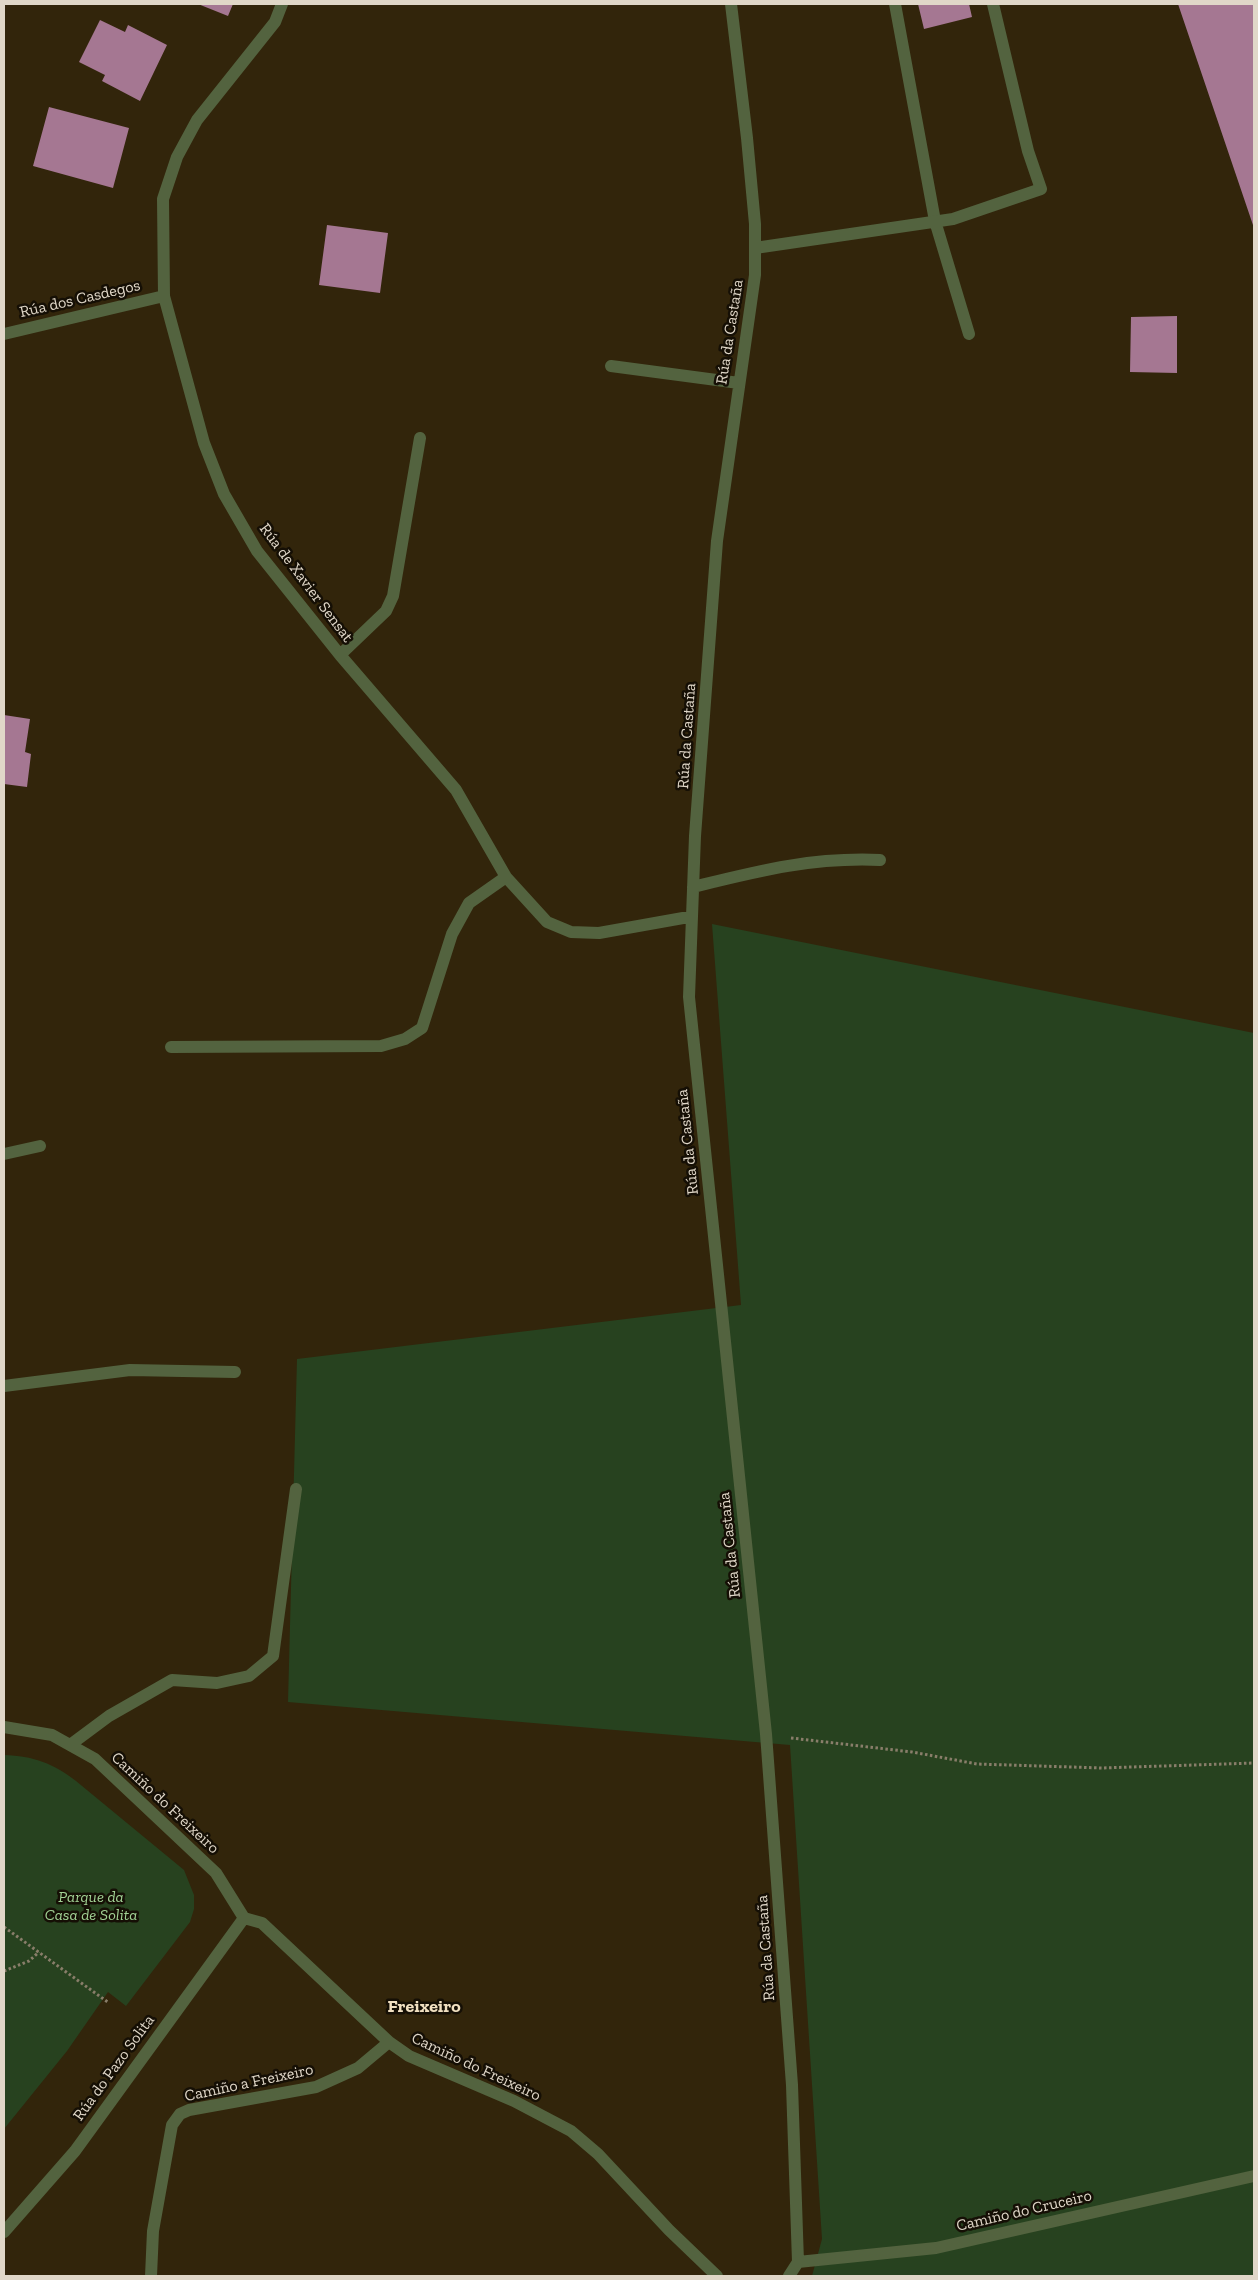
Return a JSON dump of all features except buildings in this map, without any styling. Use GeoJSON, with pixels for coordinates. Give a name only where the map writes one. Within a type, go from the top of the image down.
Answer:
{"type":"FeatureCollection","features":[{"type":"Feature","properties":{"kind":"street","name":"Rúa de Xavier Sensat"},"geometry":{"type":"LineString","coordinates":[[282,4],[275,22],[197,120],[177,157],[163,199],[164,296],[204,442],[224,494],[257,551],[340,655],[456,790],[506,877],[546,922],[571,932],[599,933],[691,918]]}},
{"type":"Feature","properties":{"kind":"street","name":"Rúa da Castaña"},"geometry":{"type":"LineString","coordinates":[[731,4],[747,138],[755,248],[755,276],[717,540],[691,918],[689,997],[766,1734],[792,2085],[798,2262]]}},
{"type":"Feature","properties":{"kind":"street"},"geometry":{"type":"LineString","coordinates":[[895,4],[935,221],[969,334]]}},
{"type":"Feature","properties":{"kind":"street"},"geometry":{"type":"LineString","coordinates":[[755,248],[953,219],[1042,189],[1028,151],[993,4]]}},
{"type":"Feature","properties":{"kind":"street","name":"Rúa dos Casdegos"},"geometry":{"type":"LineString","coordinates":[[4,334],[164,296]]}},
{"type":"Feature","properties":{"kind":"street"},"geometry":{"type":"LineString","coordinates":[[611,366],[739,384]]}},
{"type":"Feature","properties":{"kind":"street"},"geometry":{"type":"LineString","coordinates":[[340,655],[386,611],[393,596],[420,438]]}},
{"type":"Feature","properties":{"kind":"street"},"geometry":{"type":"LineString","coordinates":[[693,887],[790,864],[847,859],[880,860]]}},
{"type":"Feature","properties":{"kind":"street"},"geometry":{"type":"LineString","coordinates":[[171,1047],[381,1046],[405,1039],[422,1028],[452,934],[469,903],[506,877]]}},
{"type":"Feature","properties":{"kind":"street"},"geometry":{"type":"LineString","coordinates":[[4,1154],[40,1146]]}},
{"type":"Feature","properties":{"kind":"street"},"geometry":{"type":"LineString","coordinates":[[4,1386],[130,1370],[235,1372]]}},
{"type":"Feature","properties":{"kind":"street"},"geometry":{"type":"LineString","coordinates":[[70,1745],[109,1716],[172,1680],[216,1683],[250,1676],[273,1656],[296,1489]]}},
{"type":"Feature","properties":{"kind":"street","name":"Camiño do Freixeiro"},"geometry":{"type":"LineString","coordinates":[[4,1727],[52,1735],[95,1760],[216,1873],[244,1918],[262,1923],[389,2042],[409,2056],[514,2101],[571,2131],[598,2154],[668,2230],[717,2276]]}},
{"type":"Feature","properties":{"kind":"street","name":"Rúa do Pazo Solita"},"geometry":{"type":"LineString","coordinates":[[4,2232],[75,2151],[244,1918]]}},
{"type":"Feature","properties":{"kind":"street","name":"Camiño a Freixeiro"},"geometry":{"type":"LineString","coordinates":[[151,2276],[153,2231],[172,2126],[180,2114],[189,2110],[316,2087],[358,2068],[389,2042]]}},
{"type":"Feature","properties":{"kind":"street","name":"Camiño do Cruceiro"},"geometry":{"type":"LineString","coordinates":[[798,2262],[936,2248],[1254,2176]]}},
{"type":"Feature","properties":{"kind":"street"},"geometry":{"type":"LineString","coordinates":[[789,2276],[798,2262]]}},
{"type":"Feature","properties":{"kind":"path"},"geometry":{"type":"LineString","coordinates":[[766,1734],[912,1752],[977,1764],[1102,1768],[1254,1763]]}},
{"type":"Feature","properties":{"kind":"path"},"geometry":{"type":"LineString","coordinates":[[4,1927],[110,2003]]}},
{"type":"Feature","properties":{"kind":"path"},"geometry":{"type":"LineString","coordinates":[[4,1971],[29,1961],[39,1952]]}},
{"type":"Feature","properties":{"kind":"green space"},"geometry":{"type":"Polygon","coordinates":[[[712,924],[1254,1033],[1254,2276],[812,2276],[822,2239],[790,1745],[288,1702],[297,1359],[741,1305],[712,924]]]}},
{"type":"Feature","properties":{"kind":"green space","name":"Parque da Casa de Solita"},"geometry":{"type":"Polygon","coordinates":[[[4,1755],[24,1757],[51,1765],[76,1781],[184,1870],[194,1895],[194,1909],[190,1922],[126,2006],[108,1992],[67,2051],[4,2129],[4,1755]]]}},
{"type":"Feature","properties":{"kind":"district","name":"Freixeiro"},"geometry":{"type":"Point","coordinates":[424,2007]}}]}
